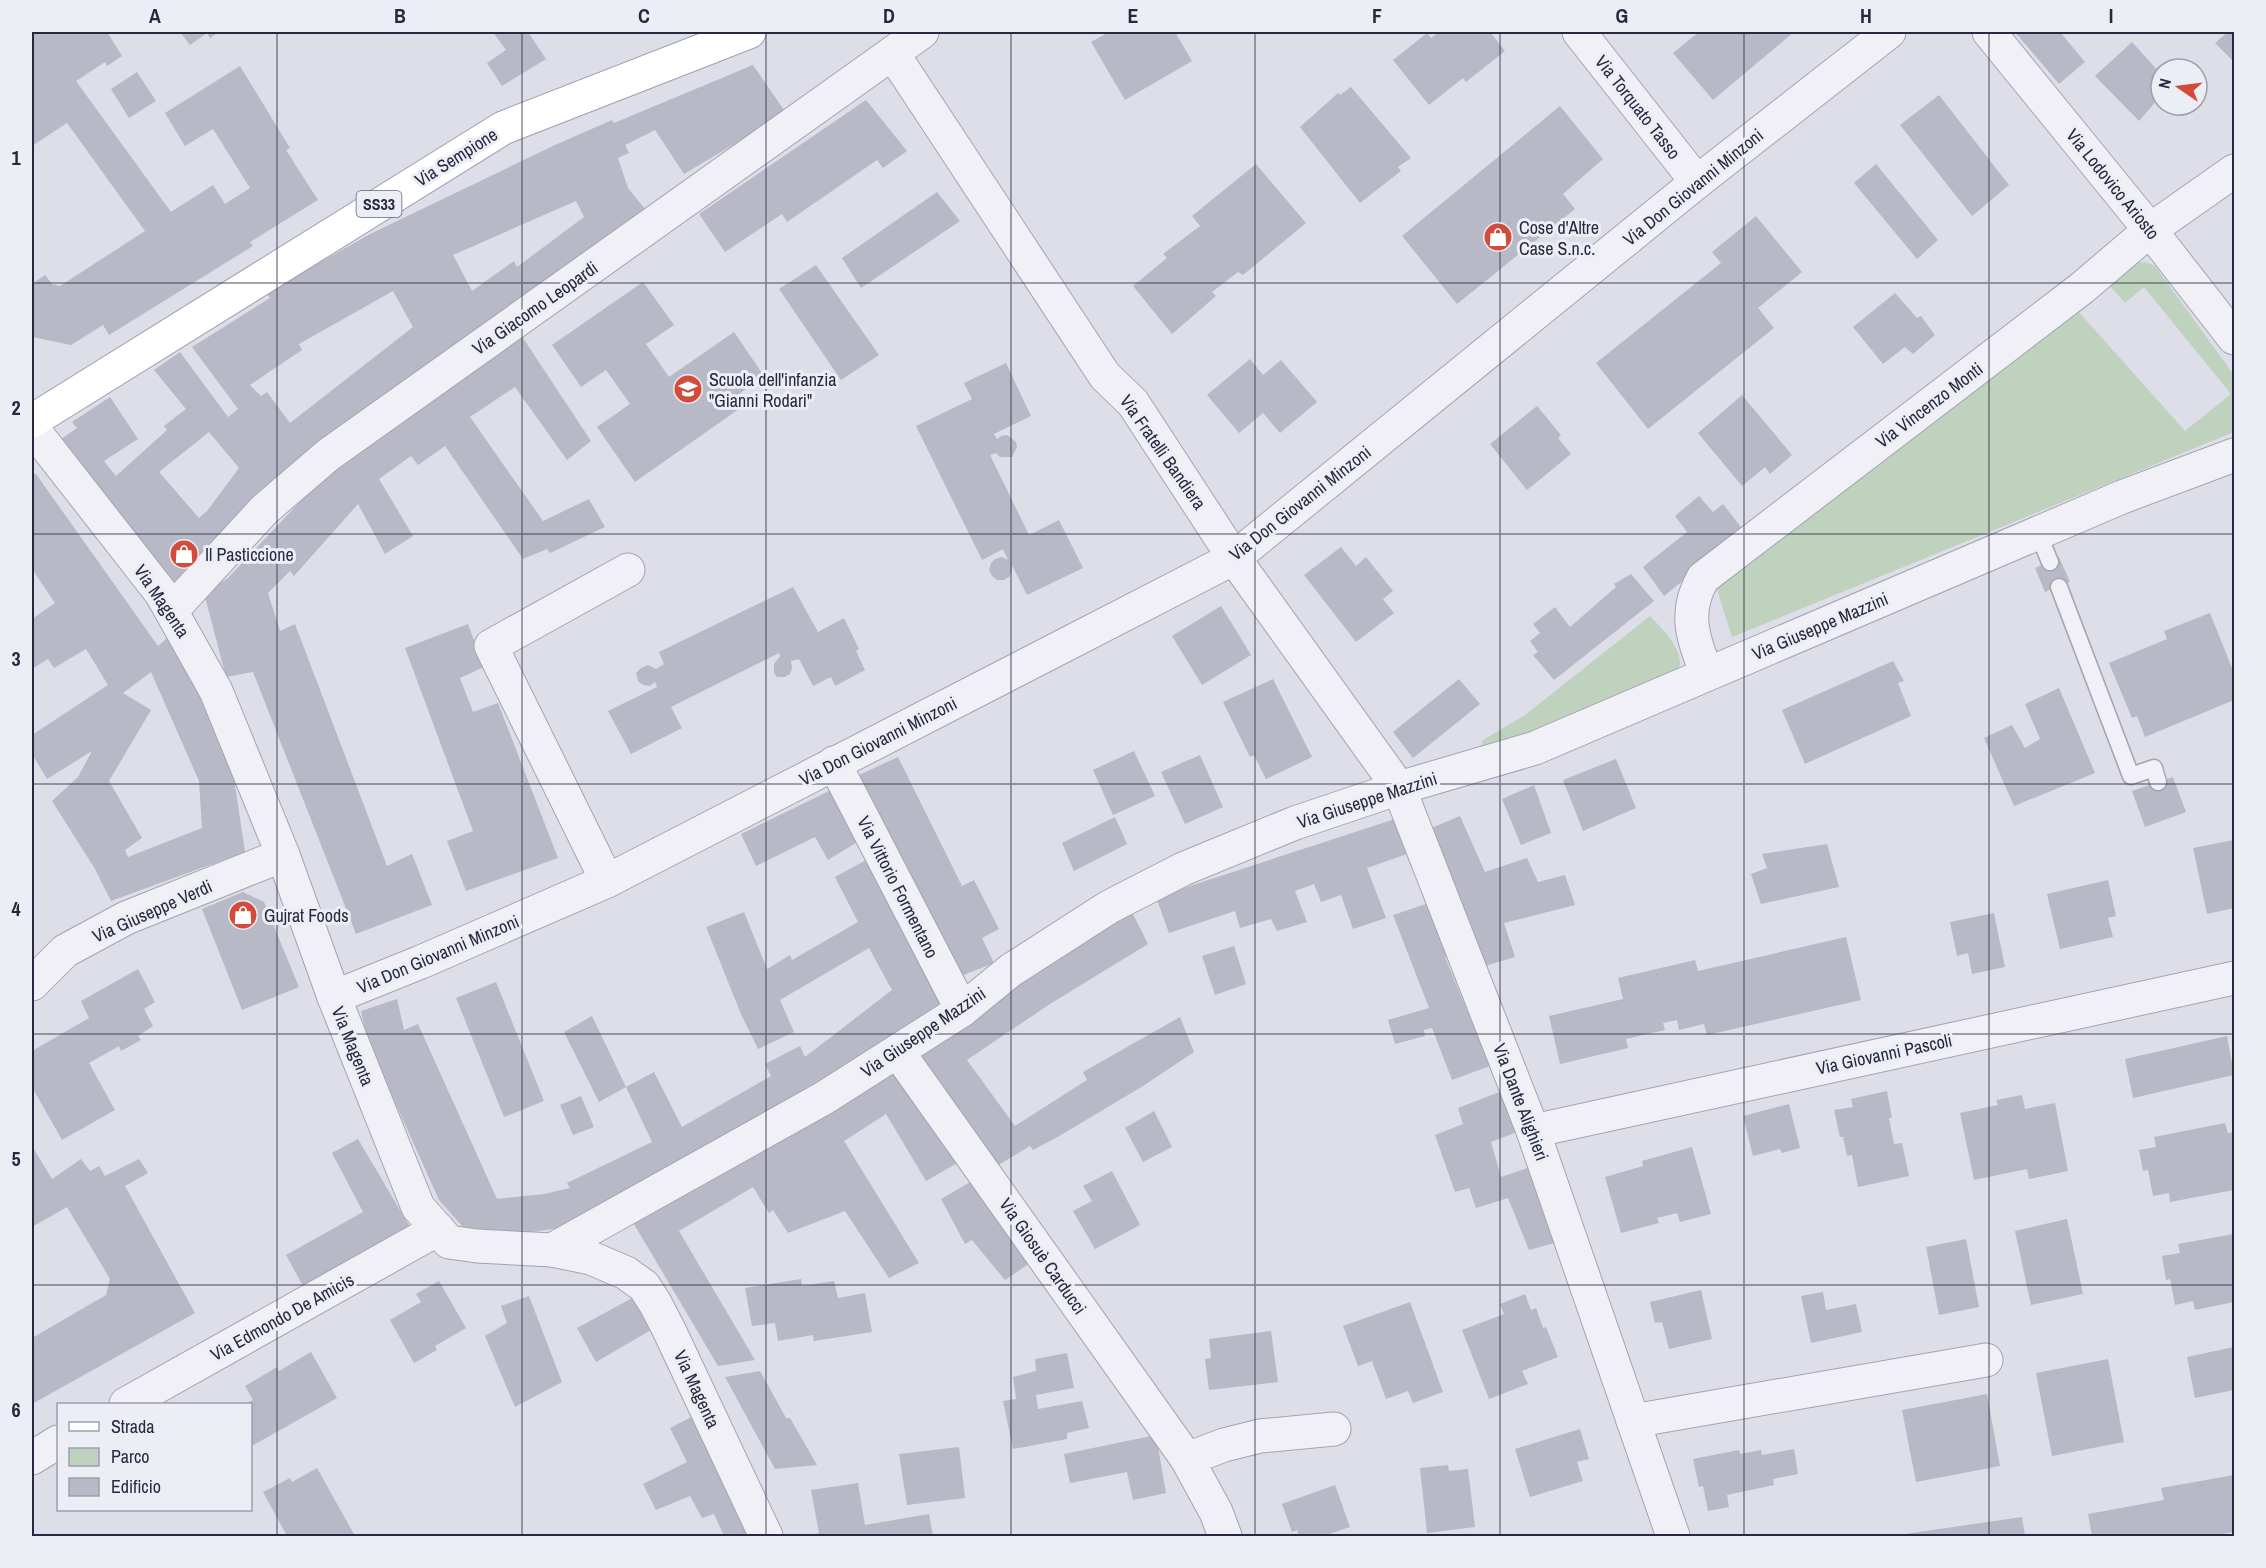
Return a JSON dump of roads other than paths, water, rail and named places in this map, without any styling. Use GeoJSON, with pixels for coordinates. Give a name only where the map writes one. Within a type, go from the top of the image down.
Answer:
{"type":"FeatureCollection","features":[{"type":"Feature","properties":{"kind":"main road","name":"Via Sempione"},"geometry":{"type":"LineString","coordinates":[[32,421],[503,128],[749,32]]}},
{"type":"Feature","properties":{"kind":"street","name":"Via Giacomo Leopardi"},"geometry":{"type":"LineString","coordinates":[[172,610],[264,510],[328,455],[922,32]]}},
{"type":"Feature","properties":{"kind":"street","name":"Via Torquato Tasso"},"geometry":{"type":"LineString","coordinates":[[1579,32],[1697,182]]}},
{"type":"Feature","properties":{"kind":"street","name":"Via Don Giovanni Minzoni"},"geometry":{"type":"LineString","coordinates":[[334,998],[607,881],[1234,558],[1697,182],[1889,32]]}},
{"type":"Feature","properties":{"kind":"street","name":"Via Lodovico Ariosto"},"geometry":{"type":"LineString","coordinates":[[1989,32],[2235,338]]}},
{"type":"Feature","properties":{"kind":"street","name":"Via Fratelli Bandiera"},"geometry":{"type":"LineString","coordinates":[[893,54],[1105,376],[1133,403],[1234,558],[1399,788]]}},
{"type":"Feature","properties":{"kind":"street","name":"Via Vincenzo Monti"},"geometry":{"type":"LineString","coordinates":[[1707,674],[1694,643],[1692,622],[1692,603],[1703,578],[2082,288],[2150,230],[2235,171]]}},
{"type":"Feature","properties":{"kind":"street","name":"Via Magenta"},"geometry":{"type":"LineString","coordinates":[[32,428],[161,593],[216,691],[283,855],[334,998],[418,1207],[449,1242],[477,1246],[552,1250],[591,1257],[626,1273],[644,1286],[669,1330],[766,1536]]}},
{"type":"Feature","properties":{"kind":"street","name":"Via Giuseppe Mazzini"},"geometry":{"type":"LineString","coordinates":[[552,1250],[824,1098],[962,1010],[1011,970],[1109,907],[1173,874],[1295,822],[1399,788],[1535,748],[1707,674],[2044,547],[2122,497],[2235,455]]}},
{"type":"Feature","properties":{"kind":"street"},"geometry":{"type":"LineString","coordinates":[[607,881],[491,646],[628,570]]}},
{"type":"Feature","properties":{"kind":"street","name":"Via Vittorio Formentano"},"geometry":{"type":"LineString","coordinates":[[834,763],[962,1010]]}},
{"type":"Feature","properties":{"kind":"street","name":"Via Dante Alighieri"},"geometry":{"type":"LineString","coordinates":[[1399,788],[1533,1131],[1673,1536]]}},
{"type":"Feature","properties":{"kind":"street","name":"Via Giuseppe Verdi"},"geometry":{"type":"LineString","coordinates":[[32,984],[64,951],[126,918],[283,855]]}},
{"type":"Feature","properties":{"kind":"street","name":"Via Giovanni Pascoli"},"geometry":{"type":"LineString","coordinates":[[1533,1131],[2235,978]]}},
{"type":"Feature","properties":{"kind":"street","name":"Via Giosuè Carducci"},"geometry":{"type":"LineString","coordinates":[[898,1052],[1187,1459],[1216,1512],[1225,1536]]}},
{"type":"Feature","properties":{"kind":"street","name":"Via Edmondo De Amicis"},"geometry":{"type":"LineString","coordinates":[[128,1403],[438,1229]]}},
{"type":"Feature","properties":{"kind":"street"},"geometry":{"type":"LineString","coordinates":[[1633,1421],[1986,1360]]}},
{"type":"Feature","properties":{"kind":"street"},"geometry":{"type":"LineString","coordinates":[[1187,1459],[1224,1444],[1260,1436],[1334,1429]]}},
{"type":"Feature","properties":{"kind":"street"},"geometry":{"type":"LineString","coordinates":[[32,1458],[57,1444]]}},
{"type":"Feature","properties":{"kind":"lane"},"geometry":{"type":"LineString","coordinates":[[2059,586],[2131,776],[2154,768],[2158,782]]}},
{"type":"Feature","properties":{"kind":"place","name":"Cose d'Altre Case S.n.c."},"geometry":{"type":"Point","coordinates":[1498,237]}},
{"type":"Feature","properties":{"kind":"place","name":"Scuola dell'infanzia \"Gianni Rodari\""},"geometry":{"type":"Point","coordinates":[688,389]}},
{"type":"Feature","properties":{"kind":"place","name":"Il Pasticcione"},"geometry":{"type":"Point","coordinates":[184,554]}},
{"type":"Feature","properties":{"kind":"place","name":"Gujrat Foods"},"geometry":{"type":"Point","coordinates":[243,915]}}]}
